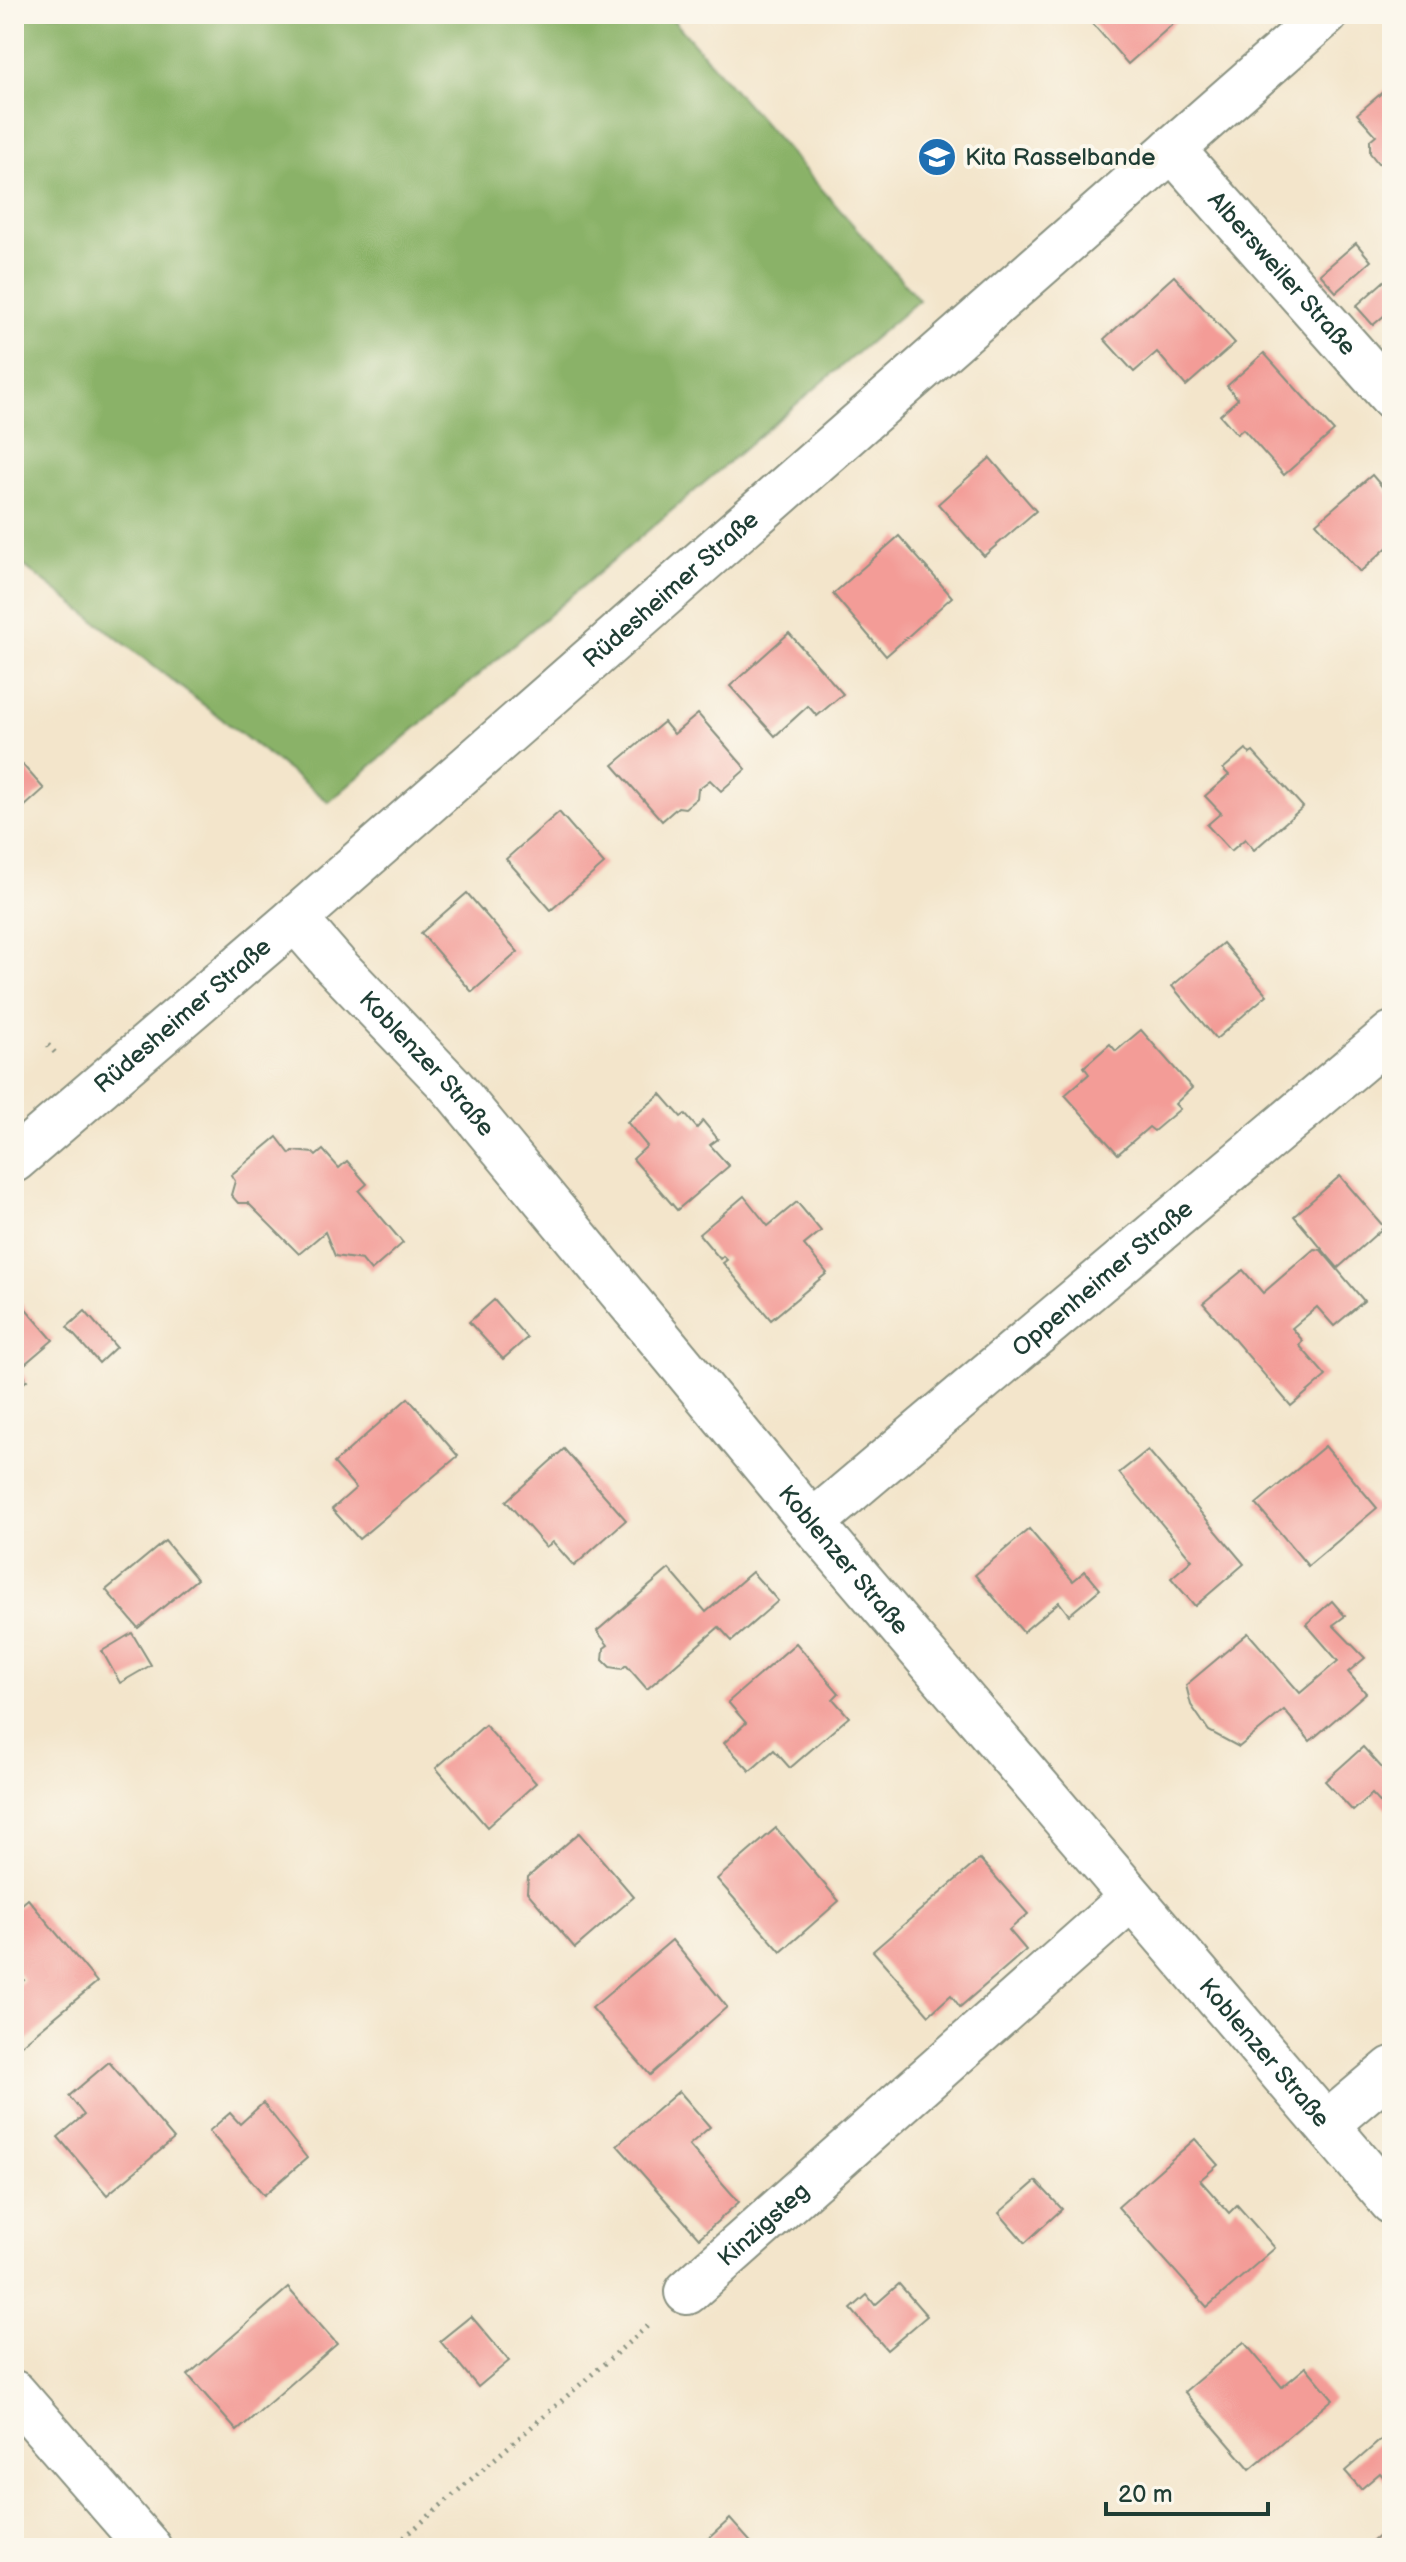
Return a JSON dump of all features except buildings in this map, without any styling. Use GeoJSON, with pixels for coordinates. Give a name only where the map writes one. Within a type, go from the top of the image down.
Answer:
{"type":"FeatureCollection","features":[{"type":"Feature","properties":{"kind":"street","name":"Rüdesheimer Straße"},"geometry":{"type":"LineString","coordinates":[[14,1160],[295,919],[1326,14]]}},
{"type":"Feature","properties":{"kind":"street","name":"Albersweiler Straße"},"geometry":{"type":"LineString","coordinates":[[1172,149],[1392,397]]}},
{"type":"Feature","properties":{"kind":"street","name":"Koblenzer Straße"},"geometry":{"type":"LineString","coordinates":[[295,919],[452,1087],[812,1523],[1392,2202]]}},
{"type":"Feature","properties":{"kind":"street","name":"Oppenheimer Straße"},"geometry":{"type":"LineString","coordinates":[[812,1523],[1392,1034]]}},
{"type":"Feature","properties":{"kind":"street","name":"Kinzigsteg"},"geometry":{"type":"LineString","coordinates":[[687,2292],[1131,1898]]}},
{"type":"Feature","properties":{"kind":"street"},"geometry":{"type":"LineString","coordinates":[[1327,2124],[1392,2069]]}},
{"type":"Feature","properties":{"kind":"street"},"geometry":{"type":"LineString","coordinates":[[14,2393],[149,2548]]}},
{"type":"Feature","properties":{"kind":"path"},"geometry":{"type":"LineString","coordinates":[[392,2548],[687,2292]]}},
{"type":"Feature","properties":{"kind":"green space"},"geometry":{"type":"Polygon","coordinates":[[[14,14],[668,14],[919,300],[329,802],[14,558],[14,14]]]}},
{"type":"Feature","properties":{"kind":"place","name":"Kita Rasselbande"},"geometry":{"type":"Point","coordinates":[937,157]}}]}
